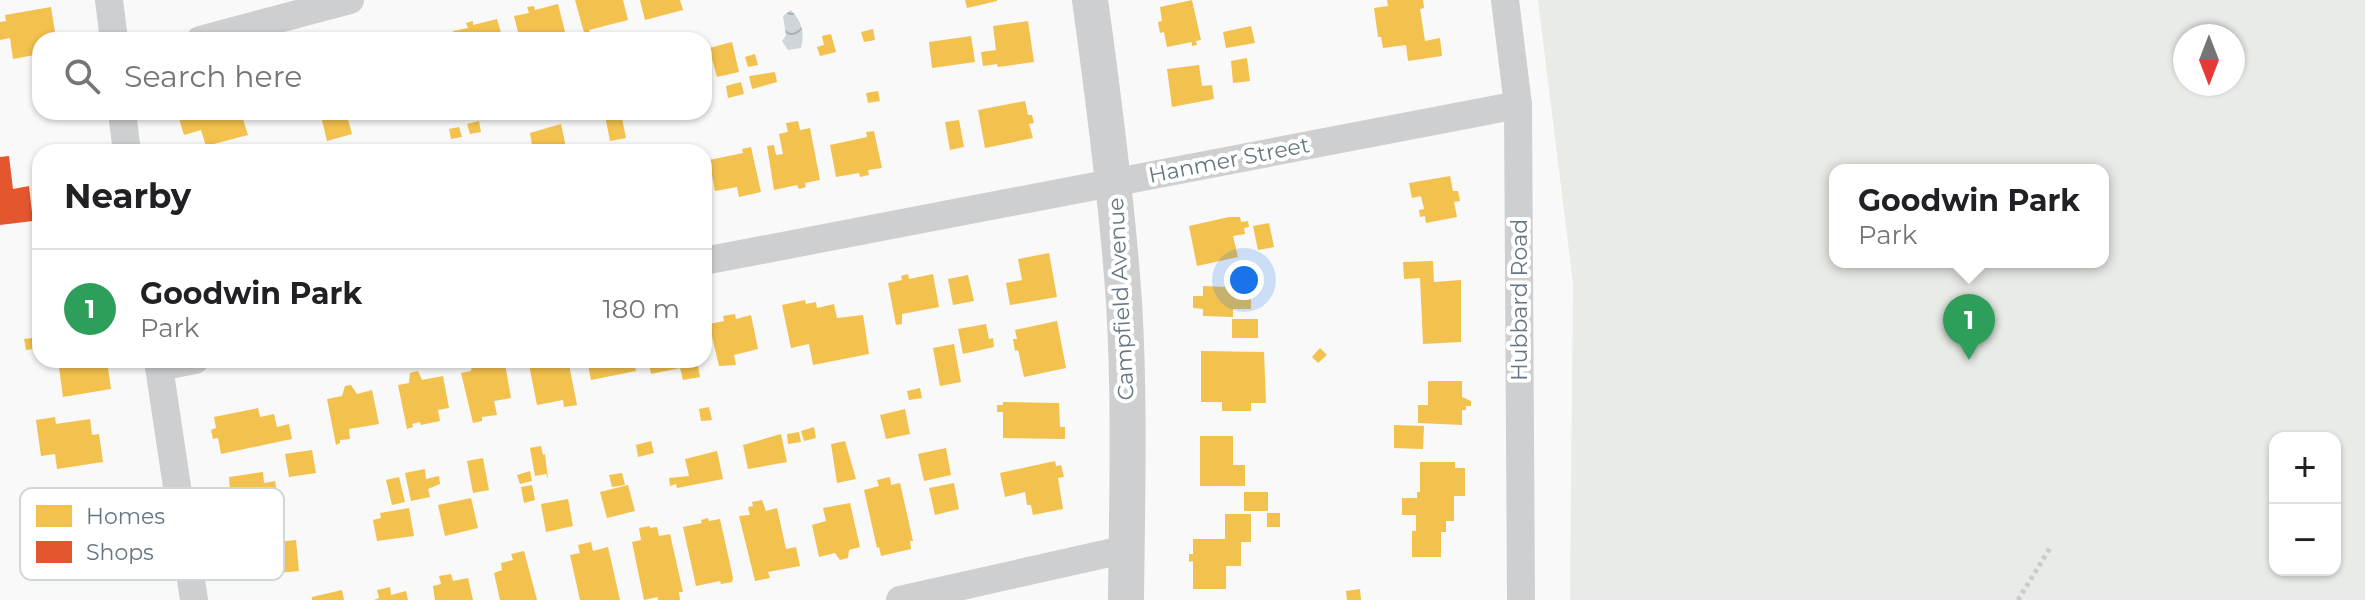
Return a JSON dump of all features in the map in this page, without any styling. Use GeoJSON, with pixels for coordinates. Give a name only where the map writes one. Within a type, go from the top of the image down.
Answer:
{"type":"FeatureCollection","features":[{"type":"Feature","properties":{"kind":"street"},"geometry":{"type":"LineString","coordinates":[[109,0],[113,32]]}},
{"type":"Feature","properties":{"kind":"street"},"geometry":{"type":"LineString","coordinates":[[230,32],[350,0]]}},
{"type":"Feature","properties":{"kind":"street","name":"Campfield Avenue"},"geometry":{"type":"LineString","coordinates":[[1090,0],[1114,182],[1124,304],[1126,600]]}},
{"type":"Feature","properties":{"kind":"street","name":"Hubbard Road"},"geometry":{"type":"LineString","coordinates":[[1505,0],[1518,105],[1521,600]]}},
{"type":"Feature","properties":{"kind":"street","name":"Hanmer Street"},"geometry":{"type":"LineString","coordinates":[[712,259],[1518,105]]}},
{"type":"Feature","properties":{"kind":"street"},"geometry":{"type":"LineString","coordinates":[[123,120],[126,144]]}},
{"type":"Feature","properties":{"kind":"street"},"geometry":{"type":"LineString","coordinates":[[160,368],[177,488]]}},
{"type":"Feature","properties":{"kind":"street"},"geometry":{"type":"LineString","coordinates":[[900,600],[1127,549]]}},
{"type":"Feature","properties":{"kind":"street"},"geometry":{"type":"LineString","coordinates":[[191,580],[194,600]]}},
{"type":"Feature","properties":{"kind":"path"},"geometry":{"type":"LineString","coordinates":[[2018,600],[2050,548]]}},
{"type":"Feature","properties":{"kind":"shaded area"},"geometry":{"type":"Polygon","coordinates":[[[1538,0],[2365,0],[2365,600],[1570,600],[1573,283],[1538,0]]]}},
{"type":"Feature","properties":{"kind":"water"},"geometry":{"type":"Polygon","coordinates":[[[791,10],[800,23],[803,37],[801,48],[788,50],[782,41],[786,35],[783,16],[791,10]]]}},
{"type":"Feature","properties":{"kind":"building: Homes"},"geometry":{"type":"Polygon","coordinates":[[[575,0],[623,0],[628,20],[584,32],[575,0]]]}},
{"type":"Feature","properties":{"kind":"building: Homes"},"geometry":{"type":"Polygon","coordinates":[[[640,0],[680,0],[683,10],[645,20],[640,0]]]}},
{"type":"Feature","properties":{"kind":"building: Homes"},"geometry":{"type":"Polygon","coordinates":[[[965,0],[997,0],[997,1],[967,8],[965,0]]]}},
{"type":"Feature","properties":{"kind":"building: Homes"},"geometry":{"type":"Polygon","coordinates":[[[1192,0],[1201,40],[1196,41],[1197,45],[1192,46],[1192,42],[1167,47],[1158,22],[1162,21],[1160,7],[1192,0]]]}},
{"type":"Feature","properties":{"kind":"building: Homes"},"geometry":{"type":"Polygon","coordinates":[[[1387,0],[1423,0],[1424,8],[1420,9],[1425,41],[1440,38],[1442,56],[1408,61],[1406,45],[1383,48],[1381,37],[1378,37],[1374,8],[1388,6],[1387,0]]]}},
{"type":"Feature","properties":{"kind":"building: Homes"},"geometry":{"type":"Polygon","coordinates":[[[558,4],[565,32],[518,32],[514,16],[529,13],[527,7],[534,6],[535,10],[558,4]]]}},
{"type":"Feature","properties":{"kind":"building: Homes"},"geometry":{"type":"Polygon","coordinates":[[[51,7],[55,32],[32,32],[32,55],[13,59],[10,38],[0,40],[0,22],[6,21],[5,15],[51,7]]]}},
{"type":"Feature","properties":{"kind":"building: Homes"},"geometry":{"type":"Polygon","coordinates":[[[497,19],[501,32],[453,32],[468,28],[466,23],[473,21],[473,25],[497,19]]]}},
{"type":"Feature","properties":{"kind":"building: Homes"},"geometry":{"type":"Polygon","coordinates":[[[1028,21],[1034,62],[983,66],[981,52],[996,50],[993,26],[1028,21]]]}},
{"type":"Feature","properties":{"kind":"building: Homes"},"geometry":{"type":"Polygon","coordinates":[[[1251,26],[1255,43],[1226,48],[1223,32],[1251,26]]]}},
{"type":"Feature","properties":{"kind":"building: Homes"},"geometry":{"type":"Polygon","coordinates":[[[873,29],[875,40],[864,42],[861,32],[873,29]]]}},
{"type":"Feature","properties":{"kind":"building: Homes"},"geometry":{"type":"Polygon","coordinates":[[[831,34],[836,52],[820,56],[817,47],[824,45],[822,36],[831,34]]]}},
{"type":"Feature","properties":{"kind":"building: Homes"},"geometry":{"type":"Polygon","coordinates":[[[971,36],[975,62],[932,68],[929,42],[971,36]]]}},
{"type":"Feature","properties":{"kind":"building: Homes"},"geometry":{"type":"Polygon","coordinates":[[[732,42],[739,72],[717,77],[712,47],[732,42]]]}},
{"type":"Feature","properties":{"kind":"building: Homes"},"geometry":{"type":"Polygon","coordinates":[[[755,54],[758,65],[748,67],[745,57],[755,54]]]}},
{"type":"Feature","properties":{"kind":"building: Homes"},"geometry":{"type":"Polygon","coordinates":[[[1247,58],[1250,81],[1233,83],[1231,61],[1247,58]]]}},
{"type":"Feature","properties":{"kind":"building: Homes"},"geometry":{"type":"Polygon","coordinates":[[[1199,65],[1202,86],[1212,85],[1214,99],[1172,107],[1167,69],[1199,65]]]}},
{"type":"Feature","properties":{"kind":"building: Homes"},"geometry":{"type":"Polygon","coordinates":[[[775,72],[777,82],[752,89],[749,76],[775,72]]]}},
{"type":"Feature","properties":{"kind":"building: Homes"},"geometry":{"type":"Polygon","coordinates":[[[741,82],[744,94],[728,98],[726,86],[741,82]]]}},
{"type":"Feature","properties":{"kind":"building: Homes"},"geometry":{"type":"Polygon","coordinates":[[[878,91],[880,101],[868,103],[866,93],[878,91]]]}},
{"type":"Feature","properties":{"kind":"building: Homes"},"geometry":{"type":"Polygon","coordinates":[[[1025,101],[1028,115],[1032,115],[1034,123],[1029,124],[1033,138],[985,148],[978,110],[1025,101]]]}},
{"type":"Feature","properties":{"kind":"building: Homes"},"geometry":{"type":"Polygon","coordinates":[[[179,120],[243,120],[248,135],[205,144],[201,130],[184,135],[179,120]]]}},
{"type":"Feature","properties":{"kind":"building: Homes"},"geometry":{"type":"Polygon","coordinates":[[[322,120],[348,120],[352,134],[327,141],[322,120]]]}},
{"type":"Feature","properties":{"kind":"building: Homes"},"geometry":{"type":"Polygon","coordinates":[[[606,120],[622,120],[626,138],[610,141],[606,120]]]}},
{"type":"Feature","properties":{"kind":"building: Homes"},"geometry":{"type":"Polygon","coordinates":[[[959,120],[964,147],[950,150],[945,122],[959,120]]]}},
{"type":"Feature","properties":{"kind":"building: Homes"},"geometry":{"type":"Polygon","coordinates":[[[479,121],[481,132],[470,134],[467,124],[479,121]]]}},
{"type":"Feature","properties":{"kind":"building: Homes"},"geometry":{"type":"Polygon","coordinates":[[[798,121],[800,130],[810,128],[820,180],[805,183],[806,187],[799,189],[797,185],[774,190],[767,146],[774,145],[776,155],[783,154],[779,134],[788,132],[786,123],[798,121]]]}},
{"type":"Feature","properties":{"kind":"building: Homes"},"geometry":{"type":"Polygon","coordinates":[[[561,124],[565,144],[532,144],[530,133],[561,124]]]}},
{"type":"Feature","properties":{"kind":"building: Homes"},"geometry":{"type":"Polygon","coordinates":[[[459,127],[462,137],[451,139],[449,129],[459,127]]]}},
{"type":"Feature","properties":{"kind":"building: Homes"},"geometry":{"type":"Polygon","coordinates":[[[874,131],[882,168],[868,170],[869,175],[860,177],[859,173],[836,177],[830,145],[867,137],[866,132],[874,131]]]}},
{"type":"Feature","properties":{"kind":"building: Homes"},"geometry":{"type":"Polygon","coordinates":[[[751,147],[761,192],[739,197],[737,187],[715,191],[712,159],[743,153],[742,149],[751,147]]]}},
{"type":"Feature","properties":{"kind":"building: Homes"},"geometry":{"type":"Polygon","coordinates":[[[1450,176],[1453,191],[1458,191],[1460,201],[1454,202],[1457,217],[1426,223],[1425,216],[1420,217],[1419,210],[1424,209],[1421,196],[1412,198],[1409,183],[1450,176]]]}},
{"type":"Feature","properties":{"kind":"building: Homes"},"geometry":{"type":"Polygon","coordinates":[[[1240,217],[1241,222],[1248,221],[1245,234],[1233,236],[1238,257],[1197,266],[1189,226],[1240,217]]]}},
{"type":"Feature","properties":{"kind":"building: Homes"},"geometry":{"type":"Polygon","coordinates":[[[1269,223],[1274,247],[1258,250],[1253,226],[1269,223]]]}},
{"type":"Feature","properties":{"kind":"building: Homes"},"geometry":{"type":"Polygon","coordinates":[[[1049,253],[1057,297],[1010,305],[1006,283],[1022,280],[1018,259],[1049,253]]]}},
{"type":"Feature","properties":{"kind":"building: Homes"},"geometry":{"type":"Polygon","coordinates":[[[1433,261],[1434,282],[1461,280],[1461,342],[1423,344],[1420,278],[1404,279],[1403,262],[1433,261]]]}},
{"type":"Feature","properties":{"kind":"building: Homes"},"geometry":{"type":"Polygon","coordinates":[[[908,274],[909,279],[933,274],[939,307],[902,314],[902,324],[896,325],[888,283],[902,280],[901,276],[908,274]]]}},
{"type":"Feature","properties":{"kind":"building: Homes"},"geometry":{"type":"Polygon","coordinates":[[[968,275],[974,301],[953,305],[948,279],[968,275]]]}},
{"type":"Feature","properties":{"kind":"building: Homes"},"geometry":{"type":"Polygon","coordinates":[[[1203,286],[1251,288],[1251,309],[1233,309],[1233,317],[1203,316],[1203,309],[1193,308],[1193,296],[1203,296],[1203,286]]]}},
{"type":"Feature","properties":{"kind":"building: Homes"},"geometry":{"type":"Polygon","coordinates":[[[805,300],[806,304],[816,302],[817,308],[834,304],[837,318],[863,315],[869,354],[813,365],[809,344],[791,348],[782,305],[805,300]]]}},
{"type":"Feature","properties":{"kind":"building: Homes"},"geometry":{"type":"Polygon","coordinates":[[[735,314],[736,319],[751,315],[758,349],[734,355],[736,365],[719,366],[712,323],[724,321],[723,316],[735,314]]]}},
{"type":"Feature","properties":{"kind":"building: Homes"},"geometry":{"type":"Polygon","coordinates":[[[1232,319],[1258,319],[1258,338],[1232,338],[1232,319]]]}},
{"type":"Feature","properties":{"kind":"building: Homes"},"geometry":{"type":"Polygon","coordinates":[[[1057,321],[1066,368],[1024,377],[1018,350],[1015,351],[1015,330],[1057,321]]]}},
{"type":"Feature","properties":{"kind":"building: Homes"},"geometry":{"type":"Polygon","coordinates":[[[986,324],[994,347],[963,354],[958,329],[986,324]]]}},
{"type":"Feature","properties":{"kind":"building: Homes"},"geometry":{"type":"Polygon","coordinates":[[[32,338],[32,349],[26,350],[24,339],[32,338]]]}},
{"type":"Feature","properties":{"kind":"building: Homes"},"geometry":{"type":"Polygon","coordinates":[[[954,344],[961,382],[940,386],[933,348],[954,344]]]}},
{"type":"Feature","properties":{"kind":"building: Homes"},"geometry":{"type":"Polygon","coordinates":[[[1320,348],[1327,355],[1318,363],[1312,357],[1320,348]]]}},
{"type":"Feature","properties":{"kind":"building: Homes"},"geometry":{"type":"Polygon","coordinates":[[[1201,351],[1264,352],[1266,403],[1251,403],[1251,411],[1222,411],[1222,402],[1201,402],[1201,351]]]}},
{"type":"Feature","properties":{"kind":"building: Homes"},"geometry":{"type":"Polygon","coordinates":[[[59,368],[108,368],[111,389],[63,397],[59,368]]]}},
{"type":"Feature","properties":{"kind":"building: Homes"},"geometry":{"type":"Polygon","coordinates":[[[472,368],[506,368],[511,398],[494,401],[497,415],[482,417],[482,421],[473,423],[461,373],[471,371],[472,368]]]}},
{"type":"Feature","properties":{"kind":"building: Homes"},"geometry":{"type":"Polygon","coordinates":[[[530,368],[570,368],[577,405],[564,407],[563,400],[537,405],[530,368]]]}},
{"type":"Feature","properties":{"kind":"building: Homes"},"geometry":{"type":"Polygon","coordinates":[[[589,368],[635,368],[636,371],[591,380],[589,368]]]}},
{"type":"Feature","properties":{"kind":"building: Homes"},"geometry":{"type":"Polygon","coordinates":[[[650,368],[680,368],[651,374],[650,368]]]}},
{"type":"Feature","properties":{"kind":"building: Homes"},"geometry":{"type":"Polygon","coordinates":[[[680,368],[698,368],[700,377],[683,380],[680,368]]]}},
{"type":"Feature","properties":{"kind":"building: Homes"},"geometry":{"type":"Polygon","coordinates":[[[418,371],[422,380],[443,376],[449,408],[438,410],[440,421],[421,425],[420,422],[407,429],[398,385],[409,383],[410,373],[418,371]]]}},
{"type":"Feature","properties":{"kind":"building: Homes"},"geometry":{"type":"Polygon","coordinates":[[[1428,381],[1462,381],[1462,397],[1471,401],[1471,406],[1462,410],[1462,425],[1418,423],[1418,405],[1428,405],[1428,381]]]}},
{"type":"Feature","properties":{"kind":"building: Homes"},"geometry":{"type":"Polygon","coordinates":[[[351,385],[357,394],[372,390],[379,424],[349,429],[350,439],[340,440],[336,445],[327,399],[342,396],[345,386],[351,385]]]}},
{"type":"Feature","properties":{"kind":"building: Homes"},"geometry":{"type":"Polygon","coordinates":[[[920,388],[922,398],[909,400],[907,391],[920,388]]]}},
{"type":"Feature","properties":{"kind":"building: Homes"},"geometry":{"type":"Polygon","coordinates":[[[1003,402],[1059,403],[1060,427],[1065,427],[1065,439],[1003,438],[1003,412],[997,412],[997,405],[1003,405],[1003,402]]]}},
{"type":"Feature","properties":{"kind":"building: Homes"},"geometry":{"type":"Polygon","coordinates":[[[709,407],[712,420],[701,421],[699,409],[709,407]]]}},
{"type":"Feature","properties":{"kind":"building: Homes"},"geometry":{"type":"Polygon","coordinates":[[[258,408],[260,417],[274,414],[277,427],[289,424],[292,439],[221,454],[218,438],[213,439],[211,430],[216,428],[214,417],[258,408]]]}},
{"type":"Feature","properties":{"kind":"building: Homes"},"geometry":{"type":"Polygon","coordinates":[[[905,409],[910,434],[886,439],[880,415],[905,409]]]}},
{"type":"Feature","properties":{"kind":"building: Homes"},"geometry":{"type":"Polygon","coordinates":[[[55,417],[56,424],[90,419],[92,435],[99,434],[103,462],[57,469],[55,454],[41,456],[36,420],[55,417]]]}},
{"type":"Feature","properties":{"kind":"building: Homes"},"geometry":{"type":"Polygon","coordinates":[[[1394,425],[1424,426],[1423,449],[1394,448],[1394,425]]]}},
{"type":"Feature","properties":{"kind":"building: Homes"},"geometry":{"type":"Polygon","coordinates":[[[814,427],[816,438],[804,441],[801,431],[814,427]]]}},
{"type":"Feature","properties":{"kind":"building: Homes"},"geometry":{"type":"Polygon","coordinates":[[[799,432],[801,442],[788,444],[787,434],[799,432]]]}},
{"type":"Feature","properties":{"kind":"building: Homes"},"geometry":{"type":"Polygon","coordinates":[[[781,434],[787,462],[748,469],[743,445],[781,434]]]}},
{"type":"Feature","properties":{"kind":"building: Homes"},"geometry":{"type":"Polygon","coordinates":[[[1200,436],[1233,436],[1233,465],[1245,465],[1245,486],[1200,486],[1200,436]]]}},
{"type":"Feature","properties":{"kind":"building: Homes"},"geometry":{"type":"Polygon","coordinates":[[[651,441],[654,453],[638,457],[636,445],[651,441]]]}},
{"type":"Feature","properties":{"kind":"building: Homes"},"geometry":{"type":"Polygon","coordinates":[[[845,441],[856,479],[837,483],[831,444],[845,441]]]}},
{"type":"Feature","properties":{"kind":"building: Homes"},"geometry":{"type":"Polygon","coordinates":[[[541,446],[548,479],[546,474],[535,476],[530,448],[541,446]]]}},
{"type":"Feature","properties":{"kind":"building: Homes"},"geometry":{"type":"Polygon","coordinates":[[[946,448],[951,475],[924,481],[918,454],[946,448]]]}},
{"type":"Feature","properties":{"kind":"building: Homes"},"geometry":{"type":"Polygon","coordinates":[[[312,450],[316,473],[289,477],[285,454],[312,450]]]}},
{"type":"Feature","properties":{"kind":"building: Homes"},"geometry":{"type":"Polygon","coordinates":[[[717,451],[723,479],[677,488],[676,484],[670,486],[669,478],[689,476],[685,459],[717,451]]]}},
{"type":"Feature","properties":{"kind":"building: Homes"},"geometry":{"type":"Polygon","coordinates":[[[483,458],[489,490],[473,493],[467,461],[483,458]]]}},
{"type":"Feature","properties":{"kind":"building: Homes"},"geometry":{"type":"Polygon","coordinates":[[[1055,461],[1056,466],[1061,465],[1064,477],[1058,478],[1063,509],[1033,515],[1025,492],[1005,497],[1000,473],[1055,461]]]}},
{"type":"Feature","properties":{"kind":"building: Homes"},"geometry":{"type":"Polygon","coordinates":[[[1420,462],[1455,462],[1455,468],[1465,468],[1465,496],[1454,496],[1454,521],[1446,521],[1446,532],[1441,532],[1441,557],[1412,557],[1412,531],[1416,531],[1416,515],[1402,515],[1402,498],[1417,498],[1417,492],[1420,492],[1420,462]]]}},
{"type":"Feature","properties":{"kind":"building: Homes"},"geometry":{"type":"Polygon","coordinates":[[[425,469],[426,479],[439,476],[440,484],[428,489],[430,497],[411,501],[405,473],[425,469]]]}},
{"type":"Feature","properties":{"kind":"building: Homes"},"geometry":{"type":"Polygon","coordinates":[[[530,471],[532,481],[520,484],[517,475],[530,471]]]}},
{"type":"Feature","properties":{"kind":"building: Homes"},"geometry":{"type":"Polygon","coordinates":[[[263,472],[264,483],[275,481],[276,488],[230,488],[229,477],[263,472]]]}},
{"type":"Feature","properties":{"kind":"building: Homes"},"geometry":{"type":"Polygon","coordinates":[[[622,473],[625,485],[612,487],[609,475],[622,473]]]}},
{"type":"Feature","properties":{"kind":"building: Homes"},"geometry":{"type":"Polygon","coordinates":[[[399,477],[405,502],[392,505],[386,480],[399,477]]]}},
{"type":"Feature","properties":{"kind":"building: Homes"},"geometry":{"type":"Polygon","coordinates":[[[890,477],[891,485],[900,483],[913,541],[910,541],[911,549],[881,556],[864,490],[879,486],[877,480],[890,477]]]}},
{"type":"Feature","properties":{"kind":"building: Homes"},"geometry":{"type":"Polygon","coordinates":[[[954,483],[959,509],[935,515],[929,488],[954,483]]]}},
{"type":"Feature","properties":{"kind":"building: Homes"},"geometry":{"type":"Polygon","coordinates":[[[532,485],[535,500],[524,503],[521,487],[532,485]]]}},
{"type":"Feature","properties":{"kind":"building: Homes"},"geometry":{"type":"Polygon","coordinates":[[[628,485],[635,511],[607,518],[600,492],[628,485]]]}},
{"type":"Feature","properties":{"kind":"building: Homes"},"geometry":{"type":"Polygon","coordinates":[[[1244,492],[1268,492],[1268,511],[1244,511],[1244,492]]]}},
{"type":"Feature","properties":{"kind":"building: Homes"},"geometry":{"type":"Polygon","coordinates":[[[471,498],[478,528],[445,536],[438,505],[471,498]]]}},
{"type":"Feature","properties":{"kind":"building: Homes"},"geometry":{"type":"Polygon","coordinates":[[[568,499],[573,526],[546,532],[541,504],[568,499]]]}},
{"type":"Feature","properties":{"kind":"building: Homes"},"geometry":{"type":"Polygon","coordinates":[[[762,500],[766,511],[777,508],[786,549],[796,547],[800,566],[768,572],[770,578],[755,581],[739,516],[750,515],[748,507],[753,506],[752,502],[762,500]]]}},
{"type":"Feature","properties":{"kind":"building: Homes"},"geometry":{"type":"Polygon","coordinates":[[[850,503],[860,547],[849,550],[848,558],[840,560],[835,553],[819,557],[812,525],[826,521],[823,508],[850,503]]]}},
{"type":"Feature","properties":{"kind":"building: Homes"},"geometry":{"type":"Polygon","coordinates":[[[409,508],[414,536],[377,541],[373,520],[381,518],[380,513],[409,508]]]}},
{"type":"Feature","properties":{"kind":"building: Homes"},"geometry":{"type":"Polygon","coordinates":[[[1267,513],[1280,513],[1280,527],[1267,527],[1267,513]]]}},
{"type":"Feature","properties":{"kind":"building: Homes"},"geometry":{"type":"Polygon","coordinates":[[[1225,514],[1251,514],[1251,542],[1241,542],[1241,566],[1226,566],[1226,589],[1193,589],[1193,561],[1189,562],[1189,554],[1193,554],[1193,539],[1225,539],[1225,514]]]}},
{"type":"Feature","properties":{"kind":"building: Homes"},"geometry":{"type":"Polygon","coordinates":[[[708,518],[709,521],[720,519],[733,578],[732,582],[696,586],[683,527],[702,523],[701,520],[708,518]]]}},
{"type":"Feature","properties":{"kind":"building: Homes"},"geometry":{"type":"Polygon","coordinates":[[[657,527],[659,536],[670,534],[683,592],[679,592],[680,600],[658,600],[658,597],[644,600],[632,542],[641,540],[639,528],[657,527]]]}},
{"type":"Feature","properties":{"kind":"building: Homes"},"geometry":{"type":"Polygon","coordinates":[[[296,540],[299,571],[284,572],[284,541],[296,540]]]}},
{"type":"Feature","properties":{"kind":"building: Homes"},"geometry":{"type":"Polygon","coordinates":[[[591,542],[593,551],[608,547],[620,600],[580,600],[570,555],[580,553],[578,545],[591,542]]]}},
{"type":"Feature","properties":{"kind":"building: Homes"},"geometry":{"type":"Polygon","coordinates":[[[524,551],[537,600],[500,600],[494,573],[502,570],[501,563],[513,560],[511,554],[524,551]]]}},
{"type":"Feature","properties":{"kind":"building: Homes"},"geometry":{"type":"Polygon","coordinates":[[[451,574],[453,581],[468,578],[473,600],[435,600],[433,586],[441,584],[439,576],[451,574]]]}},
{"type":"Feature","properties":{"kind":"building: Homes"},"geometry":{"type":"Polygon","coordinates":[[[390,587],[391,595],[406,591],[408,600],[374,600],[379,598],[377,590],[390,587]]]}},
{"type":"Feature","properties":{"kind":"building: Homes"},"geometry":{"type":"Polygon","coordinates":[[[1360,589],[1361,600],[1347,600],[1346,591],[1360,589]]]}},
{"type":"Feature","properties":{"kind":"building: Homes"},"geometry":{"type":"Polygon","coordinates":[[[342,590],[344,600],[312,600],[312,597],[342,590]]]}},
{"type":"Feature","properties":{"kind":"building: Shops"},"geometry":{"type":"Polygon","coordinates":[[[9,156],[13,189],[29,186],[32,221],[0,225],[0,157],[9,156]]]}},
{"type":"Feature","properties":{"kind":"place","name":"Goodwin Park"},"geometry":{"type":"Point","coordinates":[1969,360]}}]}
